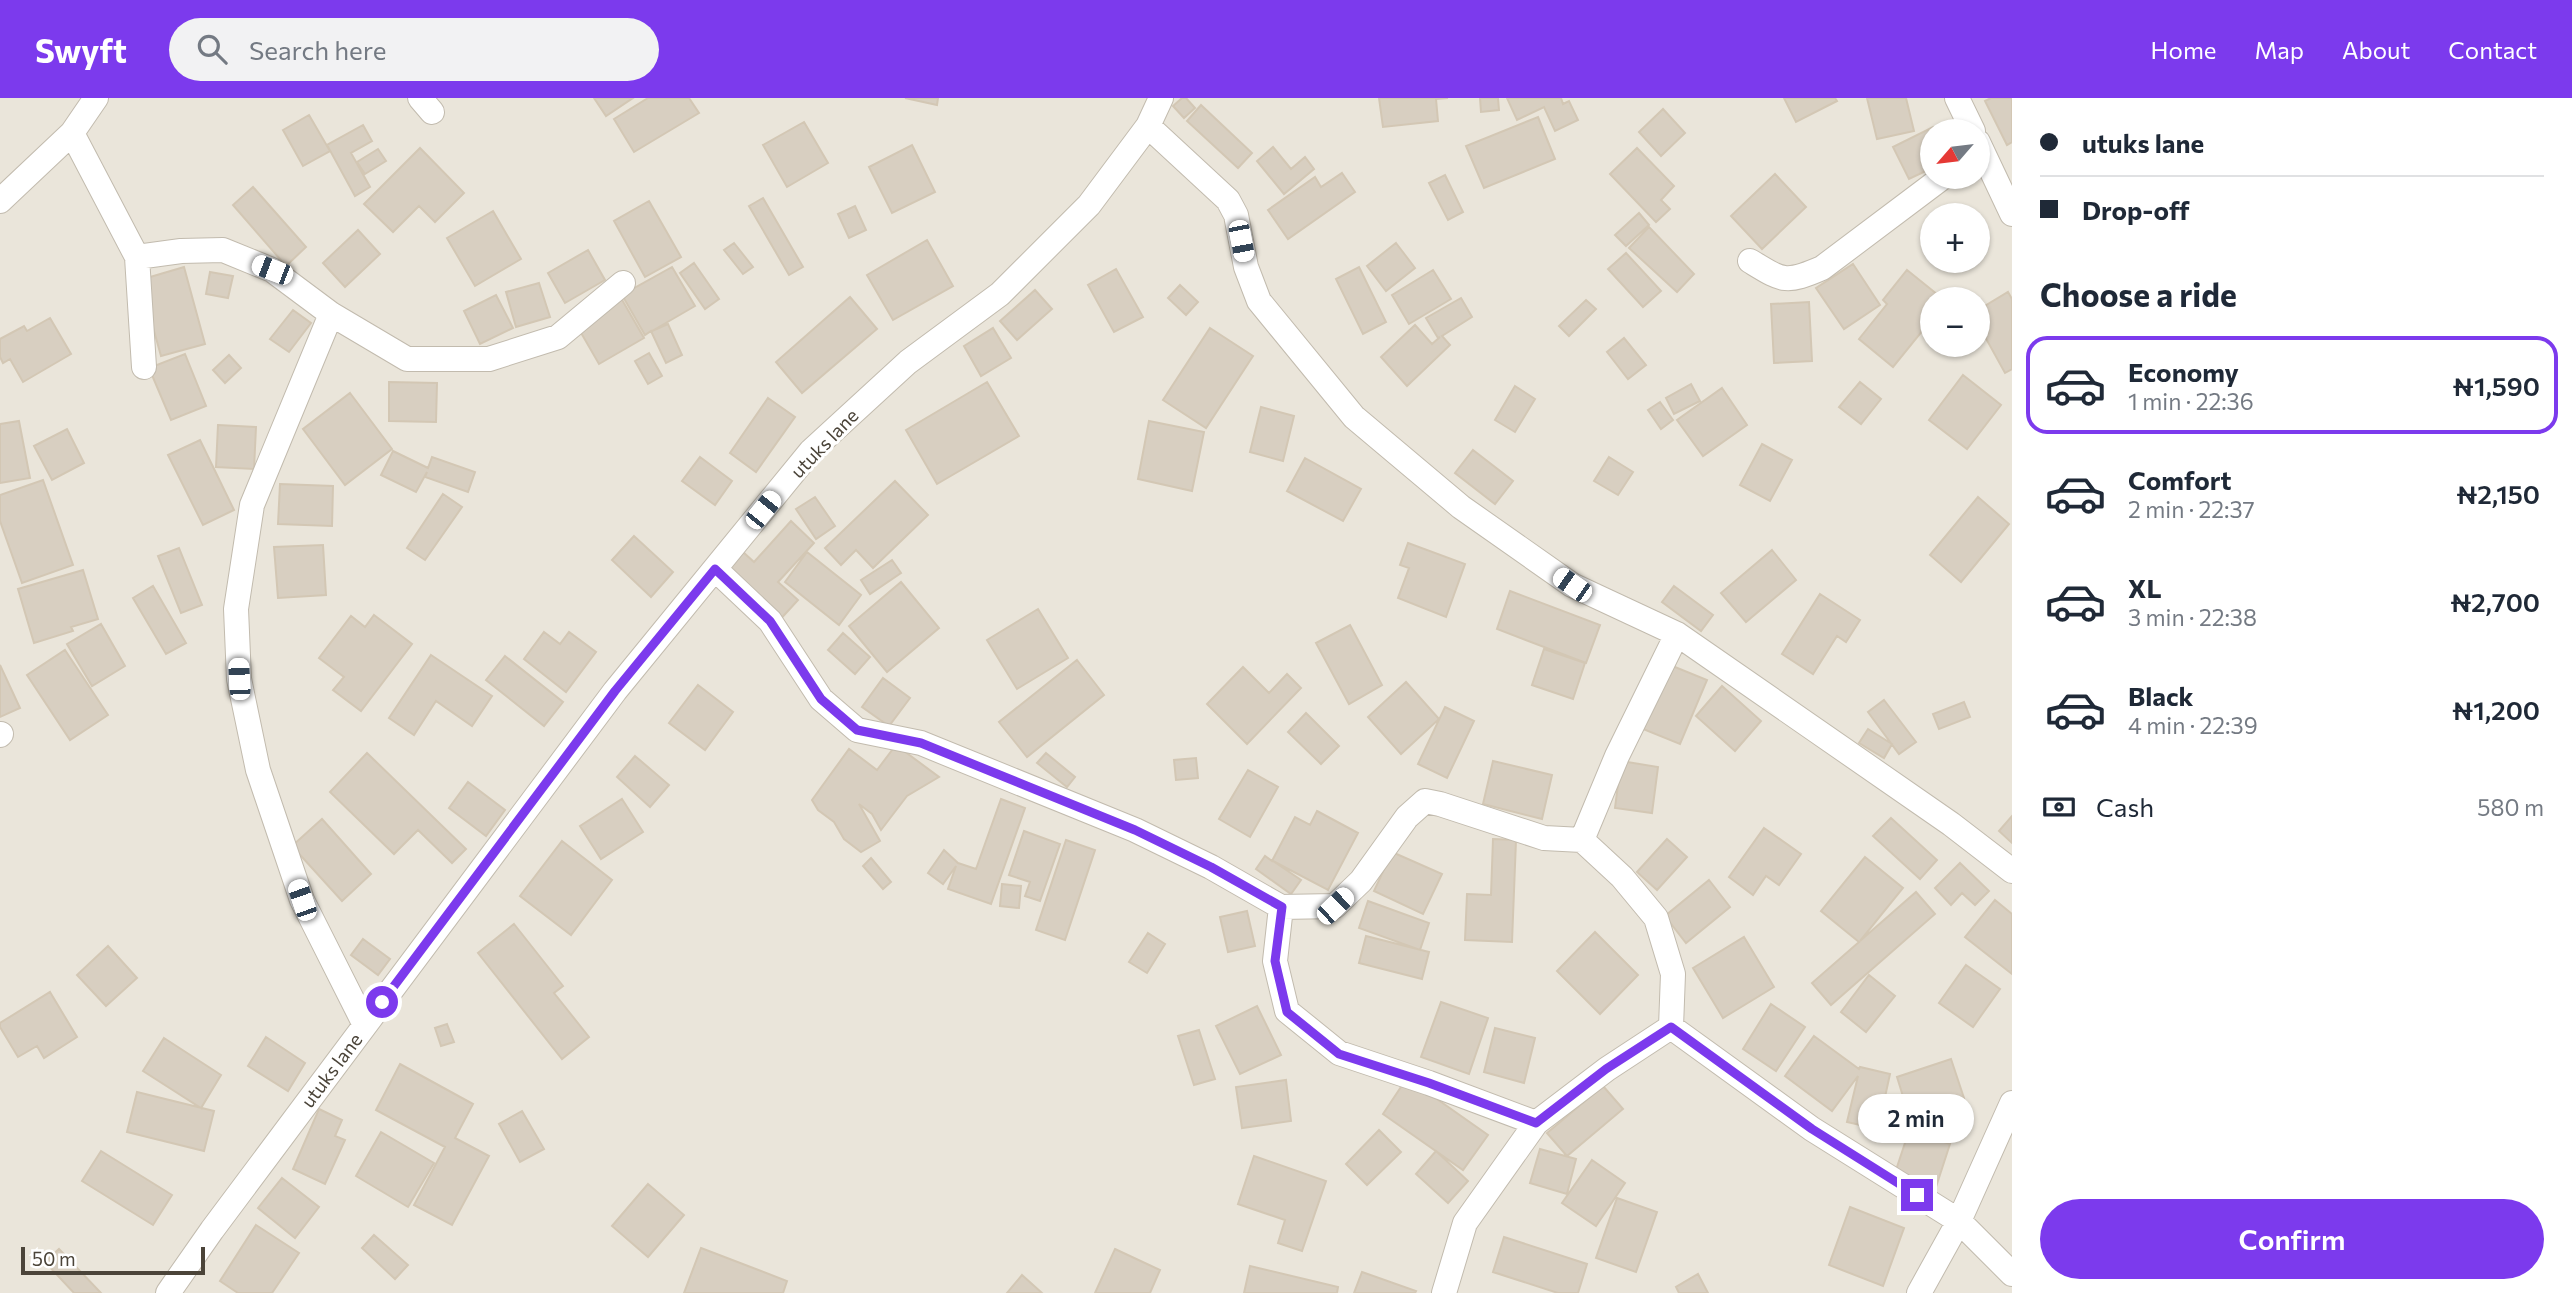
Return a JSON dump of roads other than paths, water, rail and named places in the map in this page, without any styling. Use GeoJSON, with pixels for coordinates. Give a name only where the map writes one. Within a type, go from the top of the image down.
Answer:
{"type":"FeatureCollection","features":[{"type":"Feature","properties":{"kind":"street"},"geometry":{"type":"LineString","coordinates":[[0,201],[72,133],[96,98]]}},
{"type":"Feature","properties":{"kind":"street","name":"utuks lane"},"geometry":{"type":"LineString","coordinates":[[168,1293],[615,691],[811,451],[908,362],[1000,294],[1089,205],[1148,126],[1161,98]]}},
{"type":"Feature","properties":{"kind":"street"},"geometry":{"type":"LineString","coordinates":[[1957,98],[1966,119]]}},
{"type":"Feature","properties":{"kind":"street"},"geometry":{"type":"LineString","coordinates":[[1148,126],[1228,200],[1236,215],[1246,268],[1259,301],[1354,416],[1461,507],[1572,585],[1677,634],[1951,824],[2012,871]]}},
{"type":"Feature","properties":{"kind":"street"},"geometry":{"type":"LineString","coordinates":[[72,133],[137,257],[144,367]]}},
{"type":"Feature","properties":{"kind":"street"},"geometry":{"type":"LineString","coordinates":[[1990,169],[2012,214]]}},
{"type":"Feature","properties":{"kind":"street"},"geometry":{"type":"LineString","coordinates":[[1750,261],[1779,279],[1802,277],[1822,268],[1927,189]]}},
{"type":"Feature","properties":{"kind":"street"},"geometry":{"type":"LineString","coordinates":[[137,257],[181,251],[223,250],[272,270],[331,314],[407,359],[489,359],[558,337],[623,283]]}},
{"type":"Feature","properties":{"kind":"street"},"geometry":{"type":"LineString","coordinates":[[331,314],[253,505],[236,609],[239,679],[258,770],[302,900],[365,1025]]}},
{"type":"Feature","properties":{"kind":"street"},"geometry":{"type":"LineString","coordinates":[[715,569],[770,621],[821,699],[857,730],[921,743],[1135,830],[1211,867],[1282,907],[1335,906],[1361,881],[1408,817],[1425,802],[1440,804],[1544,838],[1582,840],[1622,877],[1656,918],[1673,974],[1671,1027]]}},
{"type":"Feature","properties":{"kind":"street"},"geometry":{"type":"LineString","coordinates":[[1582,840],[1617,756],[1677,634]]}},
{"type":"Feature","properties":{"kind":"street"},"geometry":{"type":"LineString","coordinates":[[1282,907],[1275,961],[1287,1012],[1339,1054],[1429,1083],[1536,1123]]}},
{"type":"Feature","properties":{"kind":"street"},"geometry":{"type":"LineString","coordinates":[[1444,1293],[1465,1223],[1536,1123],[1606,1069],[1671,1027]]}},
{"type":"Feature","properties":{"kind":"street"},"geometry":{"type":"LineString","coordinates":[[1671,1027],[1812,1129],[1958,1221],[2012,1274]]}},
{"type":"Feature","properties":{"kind":"street"},"geometry":{"type":"LineString","coordinates":[[1919,1293],[1958,1221],[2012,1103]]}}]}
